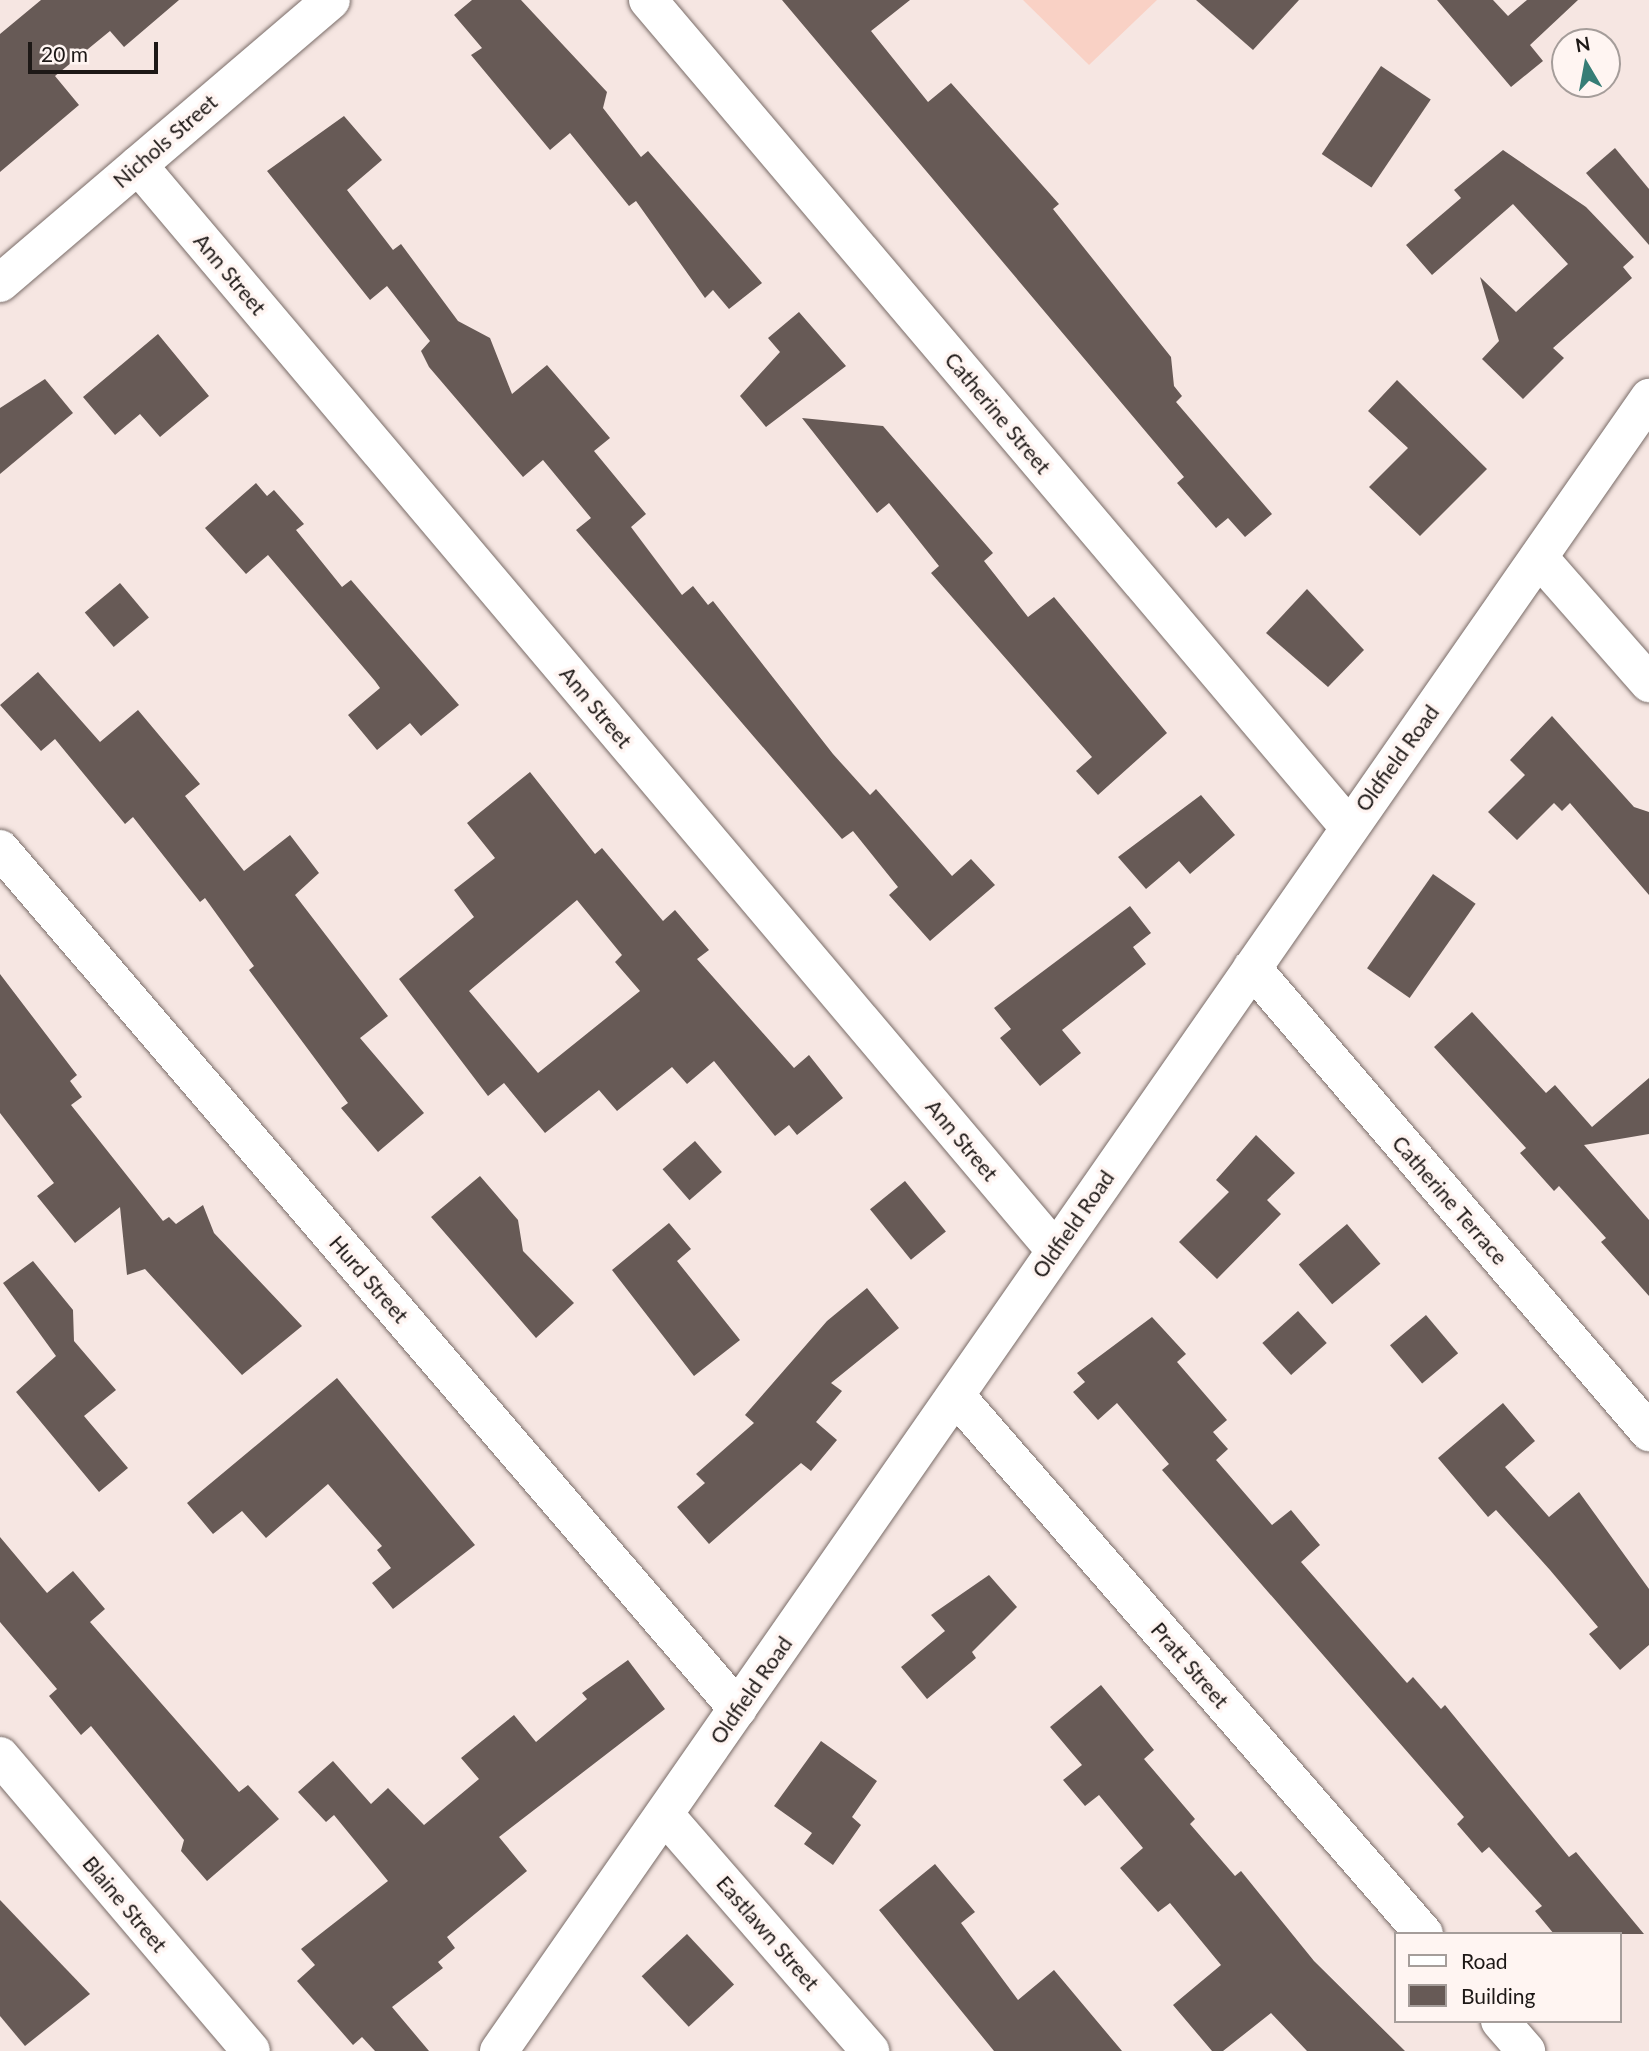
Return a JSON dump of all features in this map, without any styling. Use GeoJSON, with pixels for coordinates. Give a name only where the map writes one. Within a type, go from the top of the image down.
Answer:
{"type":"FeatureCollection","features":[{"type":"Feature","properties":{"kind":"street","name":"Nichols Street"},"geometry":{"type":"LineString","coordinates":[[0,283],[331,0]]}},
{"type":"Feature","properties":{"kind":"street","name":"Catherine Street"},"geometry":{"type":"LineString","coordinates":[[648,0],[1348,826]]}},
{"type":"Feature","properties":{"kind":"street","name":"Ann Street"},"geometry":{"type":"LineString","coordinates":[[138,165],[1055,1250]]}},
{"type":"Feature","properties":{"kind":"street","name":"Oldfield Road"},"geometry":{"type":"LineString","coordinates":[[499,2051],[666,1815],[1348,826],[1541,560],[1649,398]]}},
{"type":"Feature","properties":{"kind":"street"},"geometry":{"type":"LineString","coordinates":[[1541,560],[1649,683]]}},
{"type":"Feature","properties":{"kind":"street","name":"Hurd Street"},"geometry":{"type":"LineString","coordinates":[[0,849],[738,1709]]}},
{"type":"Feature","properties":{"kind":"street","name":"Catherine Terrace"},"geometry":{"type":"LineString","coordinates":[[1252,968],[1649,1433]]}},
{"type":"Feature","properties":{"kind":"street","name":"Pratt Street"},"geometry":{"type":"LineString","coordinates":[[956,1396],[1422,1932]]}},
{"type":"Feature","properties":{"kind":"street","name":"Blaine Street"},"geometry":{"type":"LineString","coordinates":[[0,1756],[251,2051]]}},
{"type":"Feature","properties":{"kind":"street","name":"Eastlawn Street"},"geometry":{"type":"LineString","coordinates":[[666,1815],[870,2051]]}},
{"type":"Feature","properties":{"kind":"street"},"geometry":{"type":"LineString","coordinates":[[1502,2023],[1526,2051]]}},
{"type":"Feature","properties":{"kind":"shaded area"},"geometry":{"type":"Polygon","coordinates":[[[1023,0],[1157,0],[1089,65],[1023,0]]]}},
{"type":"Feature","properties":{"kind":"building"},"geometry":{"type":"Polygon","coordinates":[[[41,0],[179,0],[124,47],[110,31],[55,76],[79,105],[0,172],[0,34],[41,0]]]}},
{"type":"Feature","properties":{"kind":"building"},"geometry":{"type":"Polygon","coordinates":[[[472,0],[521,0],[607,92],[603,108],[641,157],[648,151],[762,283],[729,309],[713,290],[705,298],[636,201],[629,206],[570,133],[550,150],[471,55],[482,48],[454,15],[472,0]]]}},
{"type":"Feature","properties":{"kind":"building"},"geometry":{"type":"Polygon","coordinates":[[[782,0],[910,0],[871,31],[928,102],[951,83],[1059,204],[1053,209],[1171,357],[1174,386],[1182,396],[1176,402],[1272,514],[1245,537],[1228,518],[1216,528],[1177,483],[1184,477],[782,0]]]}},
{"type":"Feature","properties":{"kind":"building"},"geometry":{"type":"Polygon","coordinates":[[[1196,0],[1299,0],[1253,50],[1196,0]]]}},
{"type":"Feature","properties":{"kind":"building"},"geometry":{"type":"Polygon","coordinates":[[[1437,0],[1493,0],[1508,16],[1527,0],[1578,0],[1530,45],[1543,61],[1511,87],[1437,0]]]}},
{"type":"Feature","properties":{"kind":"building"},"geometry":{"type":"Polygon","coordinates":[[[1381,66],[1431,100],[1371,187],[1322,154],[1381,66]]]}},
{"type":"Feature","properties":{"kind":"building"},"geometry":{"type":"Polygon","coordinates":[[[344,116],[382,160],[347,190],[393,250],[401,244],[458,321],[490,338],[512,394],[547,365],[610,438],[594,451],[646,514],[631,527],[682,595],[693,586],[708,605],[713,601],[833,754],[870,795],[876,789],[952,876],[971,859],[995,885],[930,941],[889,895],[898,887],[853,831],[842,839],[576,530],[591,518],[543,460],[523,477],[429,367],[421,351],[430,341],[387,286],[370,300],[267,171],[344,116]]]}},
{"type":"Feature","properties":{"kind":"building"},"geometry":{"type":"Polygon","coordinates":[[[1615,148],[1649,189],[1649,245],[1586,173],[1615,148]]]}},
{"type":"Feature","properties":{"kind":"building"},"geometry":{"type":"Polygon","coordinates":[[[1503,150],[1586,207],[1634,257],[1623,267],[1632,278],[1553,348],[1564,358],[1523,399],[1482,359],[1499,341],[1480,277],[1516,312],[1568,264],[1513,204],[1432,275],[1406,245],[1461,198],[1454,190],[1503,150]]]}},
{"type":"Feature","properties":{"kind":"building"},"geometry":{"type":"Polygon","coordinates":[[[799,312],[846,366],[766,427],[740,396],[780,352],[768,338],[799,312]]]}},
{"type":"Feature","properties":{"kind":"building"},"geometry":{"type":"Polygon","coordinates":[[[158,334],[209,396],[160,437],[140,414],[115,435],[83,397],[158,334]]]}},
{"type":"Feature","properties":{"kind":"building"},"geometry":{"type":"Polygon","coordinates":[[[45,379],[73,413],[0,474],[0,408],[45,379]]]}},
{"type":"Feature","properties":{"kind":"building"},"geometry":{"type":"Polygon","coordinates":[[[1397,380],[1487,469],[1420,536],[1369,487],[1408,448],[1368,411],[1397,380]]]}},
{"type":"Feature","properties":{"kind":"building"},"geometry":{"type":"Polygon","coordinates":[[[802,418],[883,426],[993,553],[984,561],[1028,617],[1054,597],[1167,733],[1098,795],[1076,771],[1092,757],[931,573],[939,566],[889,503],[877,513],[802,418]]]}},
{"type":"Feature","properties":{"kind":"building"},"geometry":{"type":"Polygon","coordinates":[[[256,483],[267,496],[274,490],[304,524],[296,530],[342,587],[351,580],[459,705],[421,736],[410,723],[377,750],[348,715],[380,688],[375,681],[268,555],[246,574],[205,528],[256,483]]]}},
{"type":"Feature","properties":{"kind":"building"},"geometry":{"type":"Polygon","coordinates":[[[120,583],[149,617],[114,647],[85,613],[120,583]]]}},
{"type":"Feature","properties":{"kind":"building"},"geometry":{"type":"Polygon","coordinates":[[[1307,589],[1364,650],[1328,687],[1266,633],[1307,589]]]}},
{"type":"Feature","properties":{"kind":"building"},"geometry":{"type":"Polygon","coordinates":[[[38,672],[100,742],[138,710],[200,784],[185,796],[244,871],[290,835],[319,873],[295,895],[388,1016],[360,1038],[424,1113],[378,1152],[341,1108],[348,1103],[249,970],[254,966],[205,898],[200,902],[133,817],[125,824],[55,739],[41,751],[0,705],[38,672]]]}},
{"type":"Feature","properties":{"kind":"building"},"geometry":{"type":"Polygon","coordinates":[[[1552,716],[1634,807],[1649,812],[1649,895],[1570,803],[1562,811],[1554,803],[1517,840],[1488,812],[1525,775],[1510,760],[1552,716]]]}},
{"type":"Feature","properties":{"kind":"building"},"geometry":{"type":"Polygon","coordinates":[[[530,772],[595,854],[602,848],[663,921],[675,910],[709,950],[697,959],[794,1068],[809,1055],[843,1098],[797,1135],[789,1125],[775,1136],[714,1061],[687,1084],[672,1067],[617,1111],[599,1090],[545,1133],[504,1083],[488,1096],[399,979],[474,917],[454,890],[495,858],[467,823],[530,772]],[[577,900],[469,991],[538,1073],[640,991],[615,962],[622,955],[577,900]]]}},
{"type":"Feature","properties":{"kind":"building"},"geometry":{"type":"Polygon","coordinates":[[[1201,795],[1235,835],[1190,874],[1179,861],[1146,889],[1118,857],[1201,795]]]}},
{"type":"Feature","properties":{"kind":"building"},"geometry":{"type":"Polygon","coordinates":[[[1433,874],[1476,904],[1410,998],[1367,968],[1433,874]]]}},
{"type":"Feature","properties":{"kind":"building"},"geometry":{"type":"Polygon","coordinates":[[[1130,906],[1151,933],[1133,947],[1146,964],[1062,1030],[1081,1053],[1040,1086],[1000,1038],[1011,1029],[994,1008],[1130,906]]]}},
{"type":"Feature","properties":{"kind":"building"},"geometry":{"type":"Polygon","coordinates":[[[0,974],[77,1075],[70,1081],[82,1097],[71,1105],[163,1221],[169,1217],[176,1224],[203,1205],[214,1233],[302,1326],[242,1375],[145,1269],[127,1275],[120,1207],[75,1243],[37,1196],[54,1183],[0,1113],[0,974]]]}},
{"type":"Feature","properties":{"kind":"building"},"geometry":{"type":"Polygon","coordinates":[[[1472,1012],[1546,1093],[1555,1085],[1592,1127],[1649,1078],[1649,1134],[1584,1145],[1649,1220],[1649,1296],[1601,1242],[1606,1238],[1559,1186],[1554,1191],[1520,1153],[1526,1148],[1434,1047],[1472,1012]]]}},
{"type":"Feature","properties":{"kind":"building"},"geometry":{"type":"Polygon","coordinates":[[[1256,1135],[1295,1173],[1267,1200],[1281,1214],[1217,1279],[1179,1242],[1229,1192],[1216,1180],[1256,1135]]]}},
{"type":"Feature","properties":{"kind":"building"},"geometry":{"type":"Polygon","coordinates":[[[695,1141],[722,1172],[689,1200],[663,1169],[695,1141]]]}},
{"type":"Feature","properties":{"kind":"building"},"geometry":{"type":"Polygon","coordinates":[[[480,1176],[518,1220],[523,1251],[574,1303],[536,1338],[431,1217],[480,1176]]]}},
{"type":"Feature","properties":{"kind":"building"},"geometry":{"type":"Polygon","coordinates":[[[905,1181],[946,1232],[911,1260],[870,1209],[905,1181]]]}},
{"type":"Feature","properties":{"kind":"building"},"geometry":{"type":"Polygon","coordinates":[[[669,1223],[691,1249],[677,1261],[740,1340],[694,1376],[612,1270],[669,1223]]]}},
{"type":"Feature","properties":{"kind":"building"},"geometry":{"type":"Polygon","coordinates":[[[1347,1224],[1380,1264],[1332,1304],[1299,1264],[1347,1224]]]}},
{"type":"Feature","properties":{"kind":"building"},"geometry":{"type":"Polygon","coordinates":[[[33,1261],[73,1310],[74,1341],[116,1390],[84,1416],[128,1468],[99,1492],[16,1392],[56,1356],[3,1283],[33,1261]]]}},
{"type":"Feature","properties":{"kind":"building"},"geometry":{"type":"Polygon","coordinates":[[[867,1288],[899,1328],[831,1383],[842,1391],[816,1422],[837,1440],[811,1471],[801,1463],[709,1544],[677,1507],[705,1483],[696,1474],[754,1423],[745,1415],[827,1321],[867,1288]]]}},
{"type":"Feature","properties":{"kind":"building"},"geometry":{"type":"Polygon","coordinates":[[[1298,1311],[1327,1343],[1291,1375],[1262,1343],[1298,1311]]]}},
{"type":"Feature","properties":{"kind":"building"},"geometry":{"type":"Polygon","coordinates":[[[1426,1315],[1458,1353],[1422,1384],[1390,1345],[1426,1315]]]}},
{"type":"Feature","properties":{"kind":"building"},"geometry":{"type":"Polygon","coordinates":[[[1152,1317],[1186,1354],[1177,1362],[1227,1420],[1213,1432],[1228,1449],[1216,1460],[1272,1525],[1291,1510],[1320,1545],[1301,1562],[1407,1683],[1413,1677],[1441,1709],[1445,1705],[1569,1857],[1576,1852],[1644,1934],[1552,1932],[1535,1911],[1542,1906],[1489,1847],[1482,1853],[1457,1824],[1464,1817],[1162,1470],[1169,1464],[1117,1403],[1098,1420],[1073,1392],[1085,1382],[1077,1373],[1152,1317]]]}},
{"type":"Feature","properties":{"kind":"building"},"geometry":{"type":"Polygon","coordinates":[[[337,1378],[475,1545],[393,1609],[372,1583],[391,1568],[377,1550],[382,1546],[328,1484],[266,1538],[242,1511],[213,1534],[187,1503],[337,1378]]]}},
{"type":"Feature","properties":{"kind":"building"},"geometry":{"type":"Polygon","coordinates":[[[1503,1403],[1535,1441],[1505,1467],[1549,1517],[1579,1492],[1649,1589],[1649,1645],[1620,1670],[1589,1634],[1598,1627],[1550,1570],[1496,1510],[1488,1517],[1438,1458],[1503,1403]]]}},
{"type":"Feature","properties":{"kind":"building"},"geometry":{"type":"Polygon","coordinates":[[[0,1537],[47,1593],[73,1571],[105,1609],[90,1622],[239,1792],[248,1785],[279,1819],[207,1881],[181,1851],[184,1840],[91,1726],[81,1735],[49,1696],[57,1689],[0,1622],[0,1537]]]}},
{"type":"Feature","properties":{"kind":"building"},"geometry":{"type":"Polygon","coordinates":[[[989,1575],[1017,1607],[972,1652],[976,1658],[927,1699],[901,1667],[945,1631],[931,1615],[989,1575]]]}},
{"type":"Feature","properties":{"kind":"building"},"geometry":{"type":"Polygon","coordinates":[[[628,1660],[665,1709],[499,1837],[527,1871],[447,1937],[455,1948],[438,1962],[443,1968],[392,2007],[429,2051],[375,2051],[362,2037],[353,2045],[297,1981],[315,1965],[301,1949],[388,1881],[334,1815],[326,1822],[298,1792],[333,1761],[371,1804],[388,1788],[424,1825],[479,1779],[461,1758],[514,1715],[536,1742],[587,1699],[582,1693],[628,1660]]]}},
{"type":"Feature","properties":{"kind":"building"},"geometry":{"type":"Polygon","coordinates":[[[1101,1685],[1154,1750],[1144,1759],[1195,1819],[1190,1824],[1235,1876],[1241,1871],[1314,1961],[1405,2051],[1307,2051],[1271,2013],[1223,2051],[1212,2051],[1173,2005],[1221,1965],[1170,1903],[1158,1912],[1120,1868],[1143,1848],[1099,1795],[1085,1806],[1063,1780],[1082,1765],[1050,1727],[1101,1685]]]}},
{"type":"Feature","properties":{"kind":"building"},"geometry":{"type":"Polygon","coordinates":[[[821,1741],[877,1781],[852,1817],[861,1825],[833,1865],[804,1844],[812,1833],[774,1806],[821,1741]]]}},
{"type":"Feature","properties":{"kind":"building"},"geometry":{"type":"Polygon","coordinates":[[[935,1864],[975,1912],[961,1923],[1018,2000],[1054,1970],[1122,2051],[994,2051],[879,1910],[935,1864]]]}},
{"type":"Feature","properties":{"kind":"building"},"geometry":{"type":"Polygon","coordinates":[[[0,1900],[90,1994],[25,2046],[0,2016],[0,1900]]]}},
{"type":"Feature","properties":{"kind":"building"},"geometry":{"type":"Polygon","coordinates":[[[687,1934],[734,1984],[689,2027],[642,1976],[687,1934]]]}}]}
